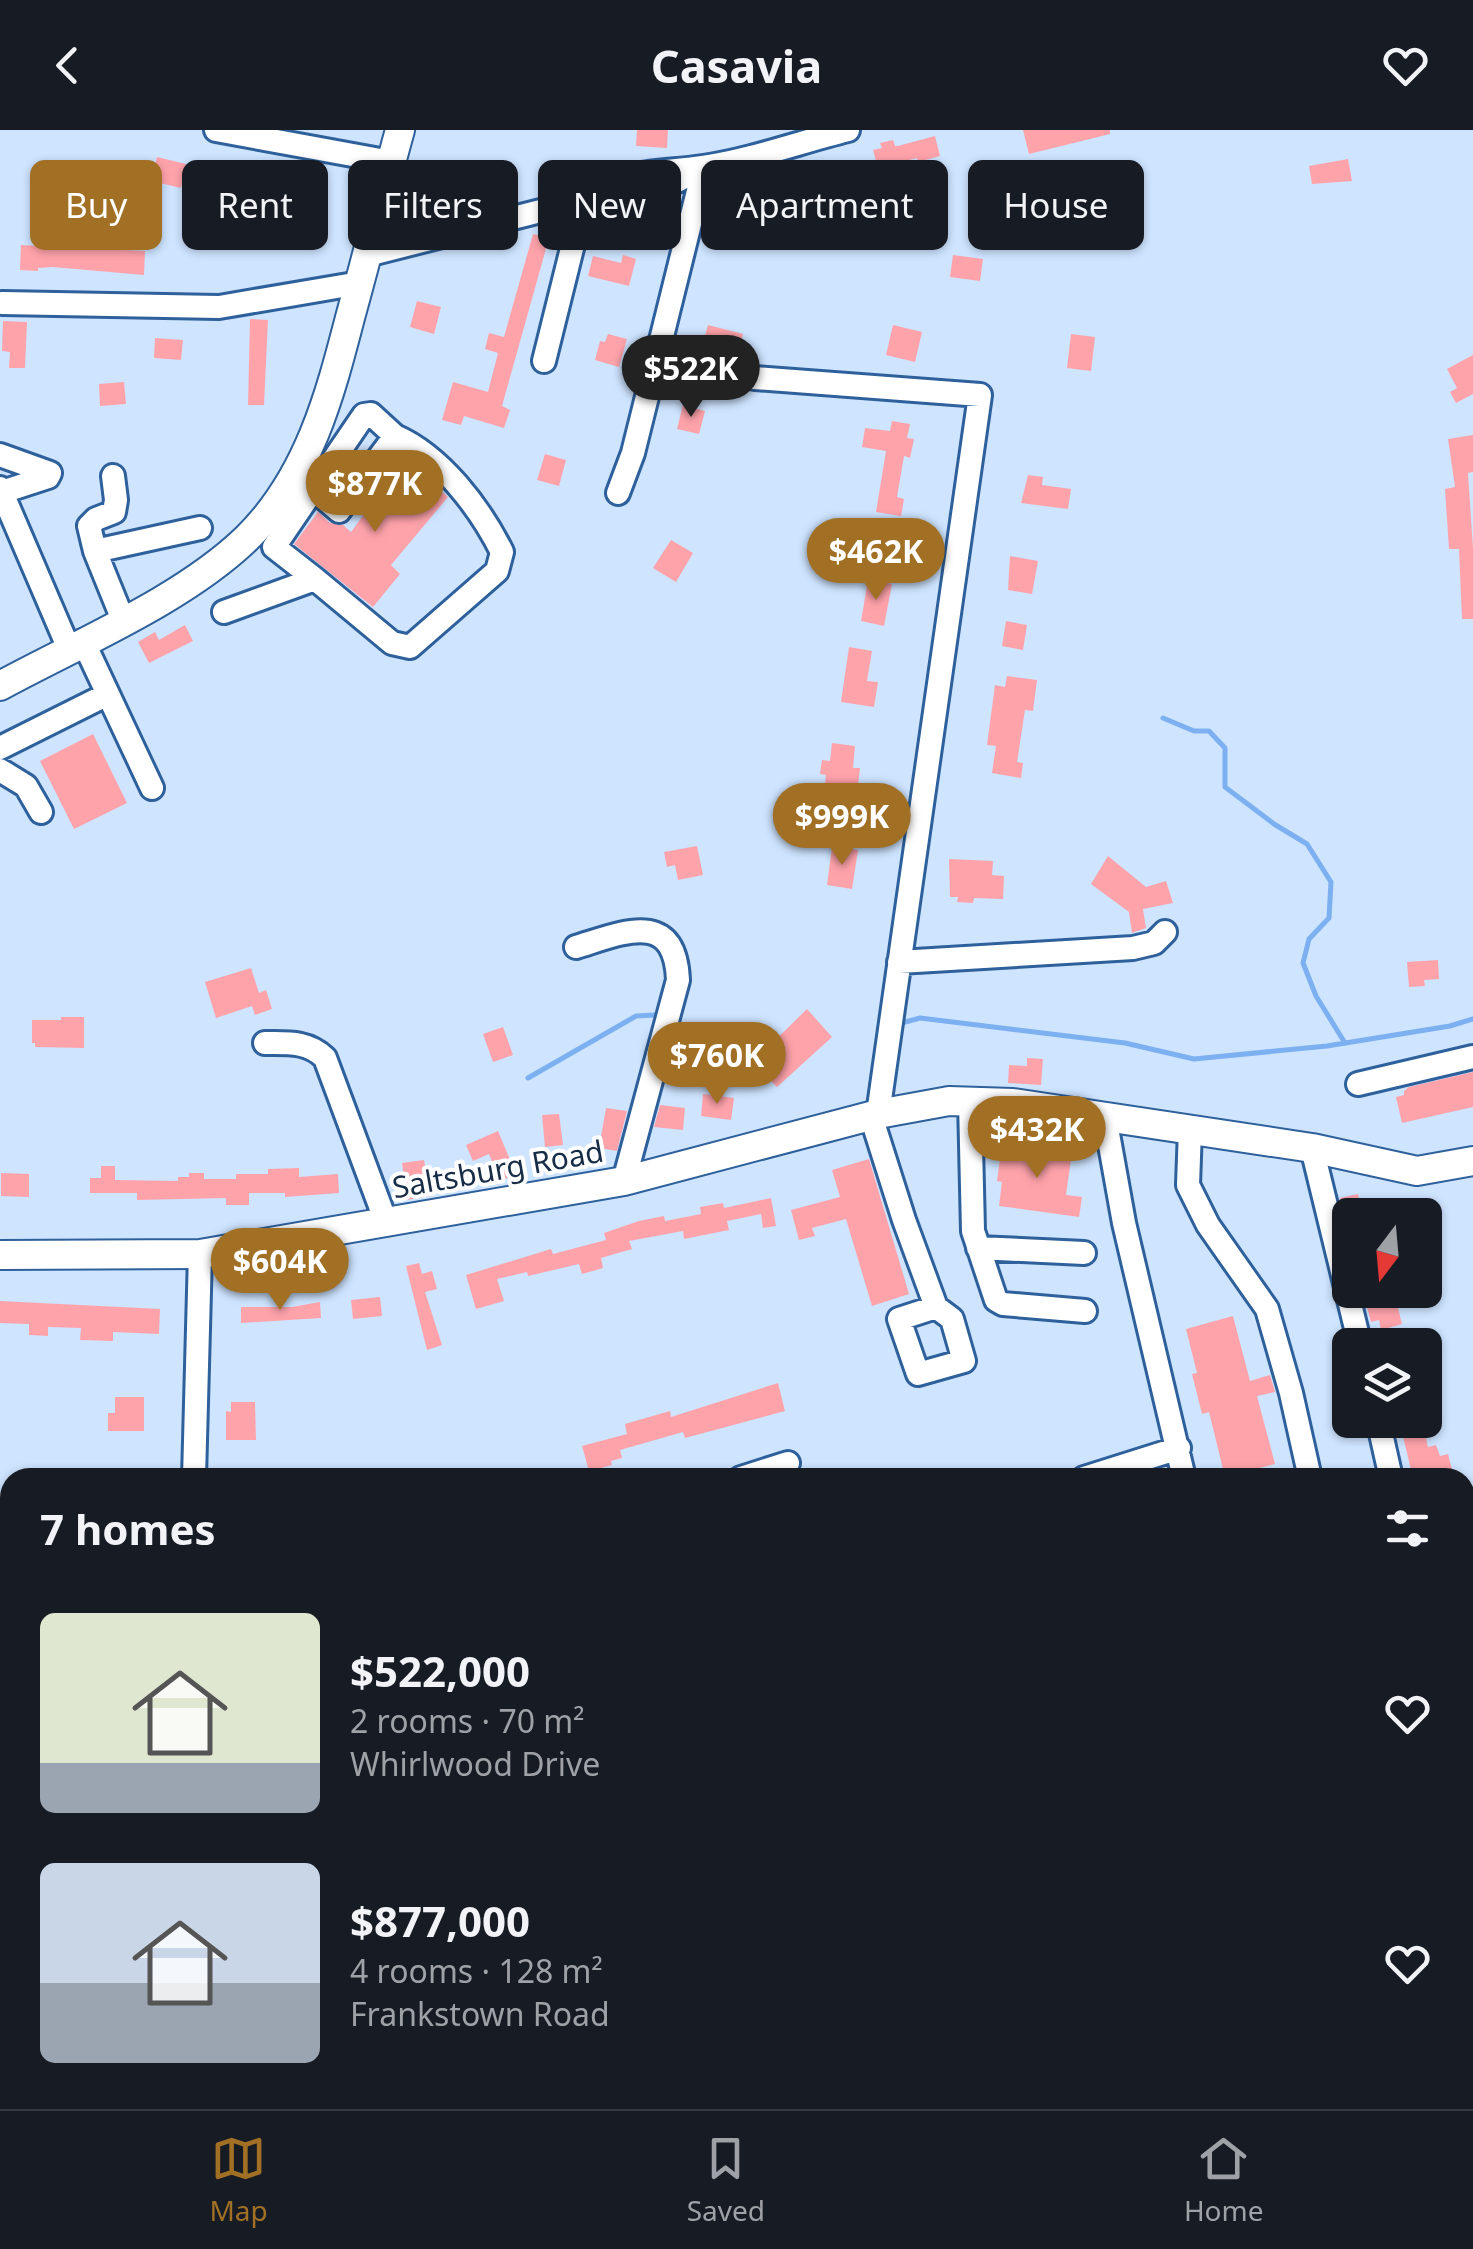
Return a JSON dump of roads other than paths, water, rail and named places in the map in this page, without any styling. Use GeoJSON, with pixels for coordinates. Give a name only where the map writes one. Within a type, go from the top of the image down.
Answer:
{"type":"FeatureCollection","features":[{"type":"Feature","properties":{"kind":"main road"},"geometry":{"type":"LineString","coordinates":[[392,160],[400,130]]}},
{"type":"Feature","properties":{"kind":"main road"},"geometry":{"type":"LineString","coordinates":[[0,686],[198,577],[247,538],[278,521],[306,481],[368,250]]}},
{"type":"Feature","properties":{"kind":"main road","name":"Saltsburg Road"},"geometry":{"type":"LineString","coordinates":[[0,1256],[200,1254],[624,1182],[874,1115],[949,1101],[1013,1102],[1312,1148],[1417,1170],[1473,1161]]}},
{"type":"Feature","properties":{"kind":"street"},"geometry":{"type":"LineString","coordinates":[[216,130],[380,160]]}},
{"type":"Feature","properties":{"kind":"street"},"geometry":{"type":"LineString","coordinates":[[731,160],[848,130]]}},
{"type":"Feature","properties":{"kind":"street"},"geometry":{"type":"LineString","coordinates":[[618,493],[633,453],[701,179]]}},
{"type":"Feature","properties":{"kind":"street"},"geometry":{"type":"LineString","coordinates":[[367,254],[538,211]]}},
{"type":"Feature","properties":{"kind":"street"},"geometry":{"type":"LineString","coordinates":[[544,362],[572,250]]}},
{"type":"Feature","properties":{"kind":"street"},"geometry":{"type":"LineString","coordinates":[[2,303],[220,307],[360,283]]}},
{"type":"Feature","properties":{"kind":"street"},"geometry":{"type":"LineString","coordinates":[[756,378],[980,395],[874,1115],[904,1220],[936,1307]]}},
{"type":"Feature","properties":{"kind":"street"},"geometry":{"type":"LineString","coordinates":[[278,521],[274,548],[392,643],[410,647],[497,571],[502,552],[469,496],[410,442],[395,436],[371,414],[364,416],[306,481],[339,510],[395,436]]}},
{"type":"Feature","properties":{"kind":"street"},"geometry":{"type":"LineString","coordinates":[[0,456],[50,473],[48,477],[1,490],[76,645],[108,694],[152,788]]}},
{"type":"Feature","properties":{"kind":"street"},"geometry":{"type":"LineString","coordinates":[[113,476],[114,512],[88,526],[123,620]]}},
{"type":"Feature","properties":{"kind":"street"},"geometry":{"type":"LineString","coordinates":[[95,551],[200,528]]}},
{"type":"Feature","properties":{"kind":"street"},"geometry":{"type":"LineString","coordinates":[[224,612],[315,579]]}},
{"type":"Feature","properties":{"kind":"street"},"geometry":{"type":"LineString","coordinates":[[0,748],[108,694]]}},
{"type":"Feature","properties":{"kind":"street"},"geometry":{"type":"LineString","coordinates":[[0,770],[26,786],[42,812]]}},
{"type":"Feature","properties":{"kind":"street"},"geometry":{"type":"LineString","coordinates":[[576,947],[632,930],[650,930],[663,938],[677,960],[678,980],[624,1182]]}},
{"type":"Feature","properties":{"kind":"street"},"geometry":{"type":"LineString","coordinates":[[899,962],[1132,948],[1154,943],[1166,932]]}},
{"type":"Feature","properties":{"kind":"street"},"geometry":{"type":"LineString","coordinates":[[264,1042],[300,1044],[325,1058],[386,1222]]}},
{"type":"Feature","properties":{"kind":"street"},"geometry":{"type":"LineString","coordinates":[[1358,1084],[1473,1057]]}},
{"type":"Feature","properties":{"kind":"street"},"geometry":{"type":"LineString","coordinates":[[970,1101],[973,1231],[996,1300],[1003,1304],[1085,1311]]}},
{"type":"Feature","properties":{"kind":"street"},"geometry":{"type":"LineString","coordinates":[[1105,1117],[1124,1223],[1182,1468]]}},
{"type":"Feature","properties":{"kind":"street"},"geometry":{"type":"LineString","coordinates":[[1190,1130],[1188,1185],[1208,1224],[1266,1309],[1308,1468]]}},
{"type":"Feature","properties":{"kind":"street"},"geometry":{"type":"LineString","coordinates":[[1312,1148],[1356,1328]]}},
{"type":"Feature","properties":{"kind":"street"},"geometry":{"type":"LineString","coordinates":[[978,1248],[1084,1254]]}},
{"type":"Feature","properties":{"kind":"street"},"geometry":{"type":"LineString","coordinates":[[194,1468],[200,1254]]}},
{"type":"Feature","properties":{"kind":"street"},"geometry":{"type":"LineString","coordinates":[[1382,1438],[1389,1468]]}},
{"type":"Feature","properties":{"kind":"street"},"geometry":{"type":"LineString","coordinates":[[1115,1468],[1178,1448]]}},
{"type":"Feature","properties":{"kind":"street"},"geometry":{"type":"LineString","coordinates":[[772,1468],[788,1463]]}},
{"type":"Feature","properties":{"kind":"waterway"},"geometry":{"type":"LineString","coordinates":[[1163,718],[1194,731],[1209,731],[1225,748],[1225,787],[1307,844],[1331,882],[1329,918],[1309,939],[1303,963],[1316,996],[1345,1043]]}},
{"type":"Feature","properties":{"kind":"waterway"},"geometry":{"type":"LineString","coordinates":[[528,1078],[636,1016],[655,1015]]}},
{"type":"Feature","properties":{"kind":"waterway"},"geometry":{"type":"LineString","coordinates":[[898,1024],[920,1018],[1125,1043],[1194,1059],[1327,1046],[1473,1019]]}}]}
